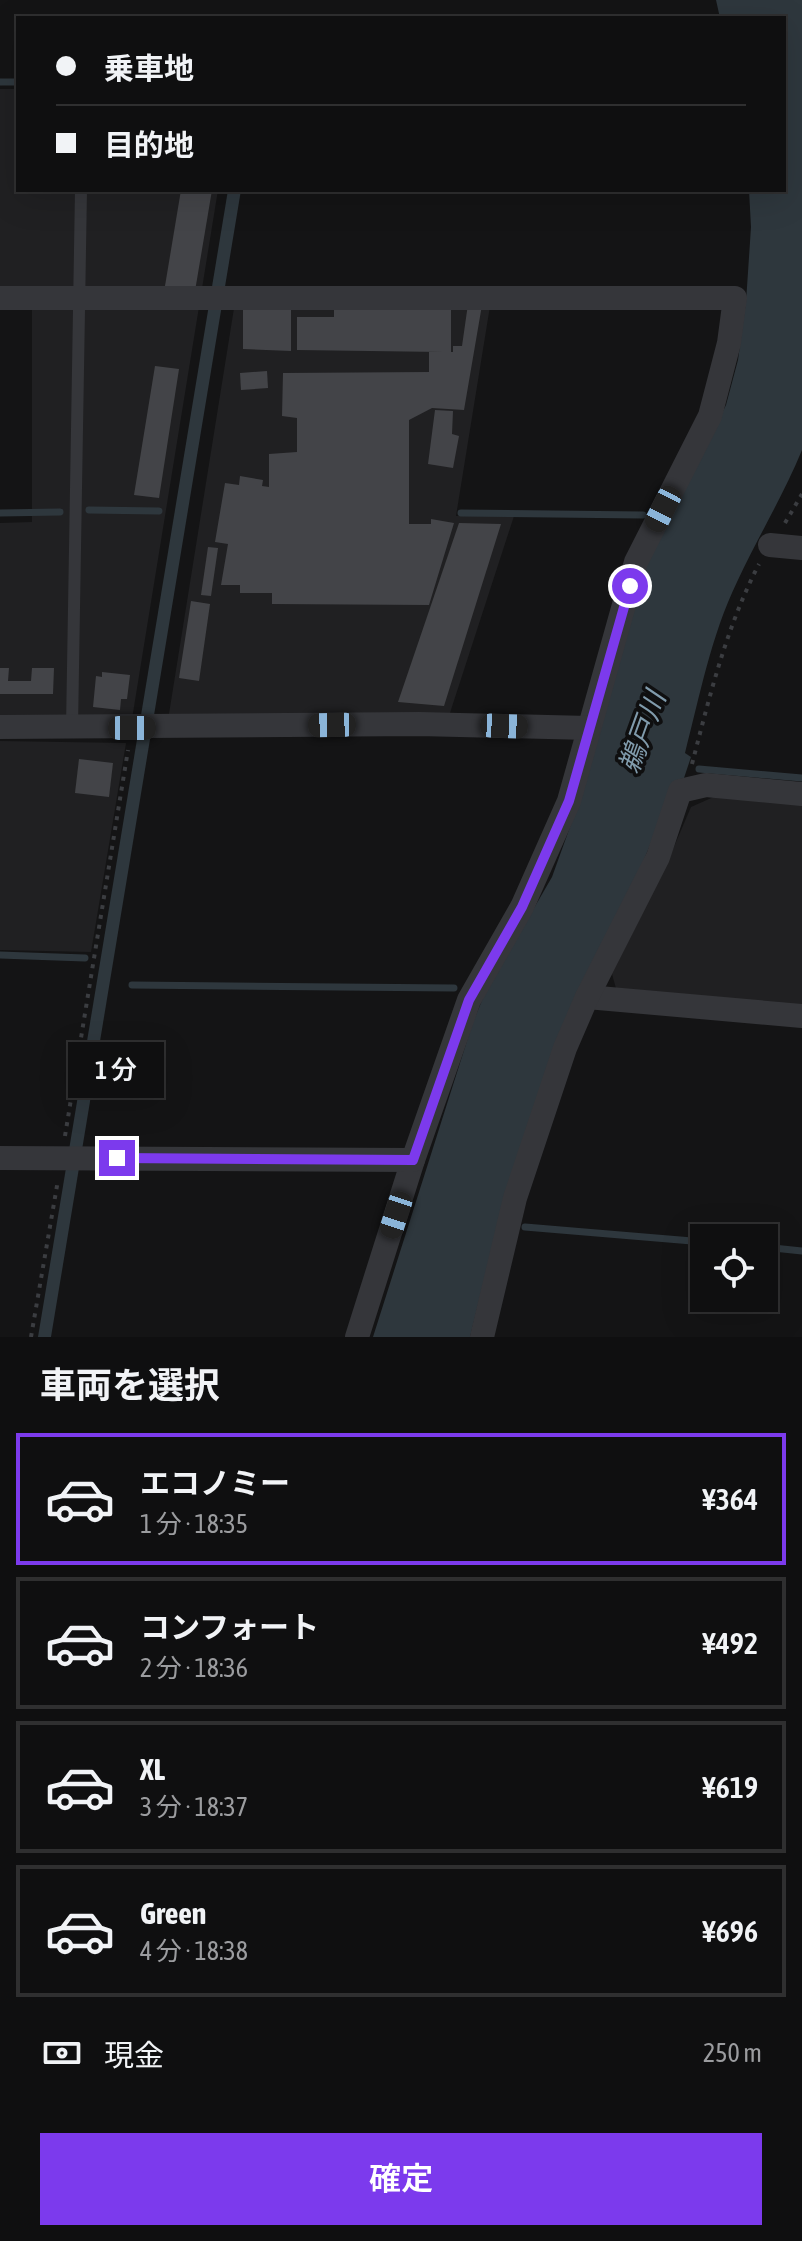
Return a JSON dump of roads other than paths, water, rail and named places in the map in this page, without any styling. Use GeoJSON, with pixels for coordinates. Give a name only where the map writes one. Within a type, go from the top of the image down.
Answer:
{"type":"FeatureCollection","features":[{"type":"Feature","properties":{"kind":"street"},"geometry":{"type":"LineString","coordinates":[[0,298],[735,298],[729,343],[710,416],[636,562],[569,801],[522,907],[469,1000],[413,1160],[357,1337]]}},
{"type":"Feature","properties":{"kind":"street"},"geometry":{"type":"LineString","coordinates":[[770,545],[802,548]]}},
{"type":"Feature","properties":{"kind":"street"},"geometry":{"type":"LineString","coordinates":[[0,727],[419,724],[589,728]]}},
{"type":"Feature","properties":{"kind":"street"},"geometry":{"type":"LineString","coordinates":[[482,1337],[515,1198],[565,1048],[587,997],[658,857],[680,791],[706,785],[802,794]]}},
{"type":"Feature","properties":{"kind":"street"},"geometry":{"type":"LineString","coordinates":[[587,997],[802,1016]]}},
{"type":"Feature","properties":{"kind":"street"},"geometry":{"type":"LineString","coordinates":[[0,1158],[413,1160]]}},
{"type":"Feature","properties":{"kind":"lane"},"geometry":{"type":"LineString","coordinates":[[72,728],[81,192]]}},
{"type":"Feature","properties":{"kind":"water","name":"鵜戸川"},"geometry":{"type":"Polygon","coordinates":[[[716,0],[802,0],[802,450],[728,602],[701,688],[685,753],[691,757],[684,778],[677,780],[505,1195],[470,1337],[373,1337],[473,1022],[486,991],[552,877],[579,802],[642,575],[726,405],[738,360],[746,302],[751,227],[749,192],[786,192],[786,16],[720,16],[716,0]]]}},
{"type":"Feature","properties":{"kind":"water"},"geometry":{"type":"Polygon","coordinates":[[[228,192],[241,192],[51,1337],[38,1337],[228,192]]]}},
{"type":"Feature","properties":{"kind":"waterway"},"geometry":{"type":"LineString","coordinates":[[0,82],[16,82]]}},
{"type":"Feature","properties":{"kind":"waterway"},"geometry":{"type":"LineString","coordinates":[[89,510],[159,511]]}},
{"type":"Feature","properties":{"kind":"waterway"},"geometry":{"type":"LineString","coordinates":[[0,513],[60,512]]}},
{"type":"Feature","properties":{"kind":"waterway"},"geometry":{"type":"LineString","coordinates":[[461,513],[643,515]]}},
{"type":"Feature","properties":{"kind":"waterway"},"geometry":{"type":"LineString","coordinates":[[699,769],[802,778]]}},
{"type":"Feature","properties":{"kind":"waterway"},"geometry":{"type":"LineString","coordinates":[[0,955],[85,958]]}},
{"type":"Feature","properties":{"kind":"waterway"},"geometry":{"type":"LineString","coordinates":[[132,985],[454,988]]}},
{"type":"Feature","properties":{"kind":"waterway"},"geometry":{"type":"LineString","coordinates":[[525,1227],[690,1241]]}},
{"type":"Feature","properties":{"kind":"waterway"},"geometry":{"type":"LineString","coordinates":[[778,1248],[802,1251]]}}]}
